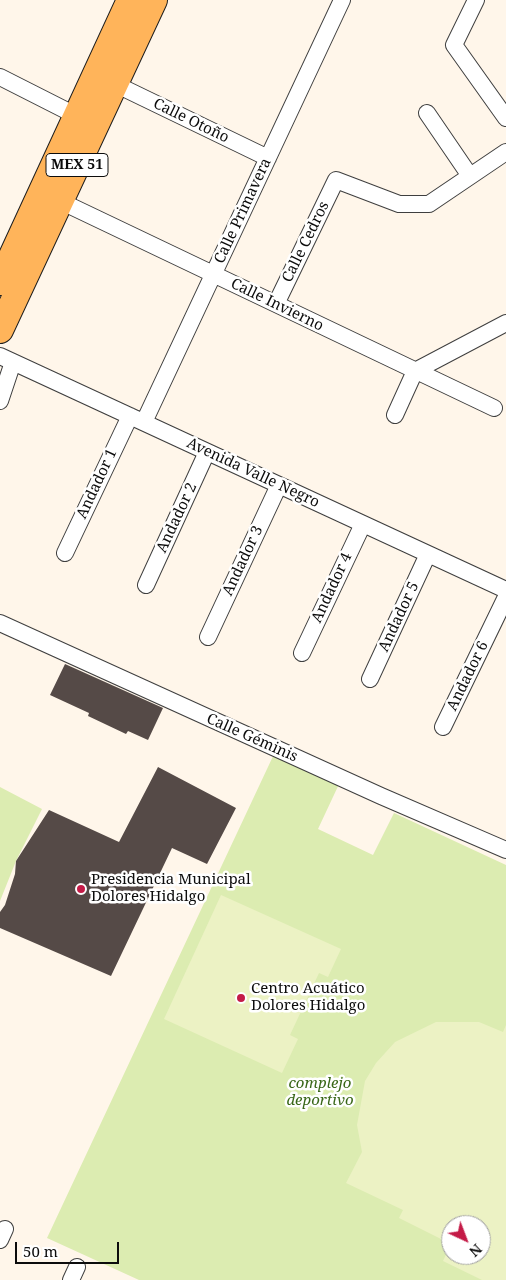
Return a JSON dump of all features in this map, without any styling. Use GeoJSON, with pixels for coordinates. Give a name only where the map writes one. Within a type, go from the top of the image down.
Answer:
{"type":"FeatureCollection","features":[{"type":"Feature","properties":{"kind":"main road","name":"MEX 51"},"geometry":{"type":"LineString","coordinates":[[0,282],[130,0]]}},
{"type":"Feature","properties":{"kind":"main road","name":"MEX 51"},"geometry":{"type":"LineString","coordinates":[[0,330],[154,0]]}},
{"type":"Feature","properties":{"kind":"street","name":"Calle Primavera"},"geometry":{"type":"LineString","coordinates":[[137,419],[213,274],[342,0]]}},
{"type":"Feature","properties":{"kind":"street"},"geometry":{"type":"LineString","coordinates":[[476,0],[454,44],[506,118]]}},
{"type":"Feature","properties":{"kind":"street"},"geometry":{"type":"LineString","coordinates":[[0,77],[77,116]]}},
{"type":"Feature","properties":{"kind":"street","name":"Calle Otoño"},"geometry":{"type":"LineString","coordinates":[[115,84],[268,158]]}},
{"type":"Feature","properties":{"kind":"street"},"geometry":{"type":"LineString","coordinates":[[427,113],[470,176],[506,152]]}},
{"type":"Feature","properties":{"kind":"street","name":"Calle Cedros"},"geometry":{"type":"LineString","coordinates":[[276,304],[336,180],[399,204],[429,204],[470,176]]}},
{"type":"Feature","properties":{"kind":"street","name":"Calle Invierno"},"geometry":{"type":"LineString","coordinates":[[60,202],[494,408]]}},
{"type":"Feature","properties":{"kind":"street"},"geometry":{"type":"LineString","coordinates":[[395,415],[415,371],[506,323]]}},
{"type":"Feature","properties":{"kind":"street"},"geometry":{"type":"LineString","coordinates":[[0,401],[7,359]]}},
{"type":"Feature","properties":{"kind":"street","name":"Avenida Valle Negro"},"geometry":{"type":"LineString","coordinates":[[7,359],[506,590]]}},
{"type":"Feature","properties":{"kind":"street","name":"Andador 1"},"geometry":{"type":"LineString","coordinates":[[65,553],[137,419]]}},
{"type":"Feature","properties":{"kind":"street","name":"Andador 2"},"geometry":{"type":"LineString","coordinates":[[146,584],[208,452]]}},
{"type":"Feature","properties":{"kind":"street","name":"Andador 3"},"geometry":{"type":"LineString","coordinates":[[208,637],[279,484]]}},
{"type":"Feature","properties":{"kind":"street","name":"Andador 4"},"geometry":{"type":"LineString","coordinates":[[302,653],[363,524]]}},
{"type":"Feature","properties":{"kind":"street","name":"Andador 5"},"geometry":{"type":"LineString","coordinates":[[370,679],[428,554]]}},
{"type":"Feature","properties":{"kind":"street","name":"Andador 6"},"geometry":{"type":"LineString","coordinates":[[443,728],[506,597]]}},
{"type":"Feature","properties":{"kind":"street","name":"Calle Géminis"},"geometry":{"type":"LineString","coordinates":[[0,623],[381,796],[506,850]]}},
{"type":"Feature","properties":{"kind":"green space","name":"complejo deportivo"},"geometry":{"type":"Polygon","coordinates":[[[275,752],[340,782],[318,829],[373,855],[394,813],[506,865],[506,1280],[139,1280],[47,1238],[275,752]]]}},
{"type":"Feature","properties":{"kind":"green space"},"geometry":{"type":"Polygon","coordinates":[[[0,787],[42,809],[16,861],[0,901],[0,787]]]}},
{"type":"Feature","properties":{"kind":"green space","name":"Centro Acuático Dolores Hidalgo"},"geometry":{"type":"Polygon","coordinates":[[[221,895],[341,949],[328,977],[319,973],[290,1035],[298,1039],[282,1073],[164,1019],[221,895]]]}},
{"type":"Feature","properties":{"kind":"green space"},"geometry":{"type":"Polygon","coordinates":[[[436,1022],[479,1022],[503,1032],[506,1025],[506,1280],[482,1280],[451,1265],[491,1265],[491,1215],[441,1215],[441,1239],[399,1218],[403,1210],[346,1183],[362,1152],[357,1125],[365,1081],[376,1063],[395,1042],[436,1022]]]}},
{"type":"Feature","properties":{"kind":"building"},"geometry":{"type":"Polygon","coordinates":[[[65,664],[163,708],[148,740],[128,731],[126,734],[88,716],[89,713],[50,695],[65,664]]]}},
{"type":"Feature","properties":{"kind":"building","name":"Presidencia Municipal Dolores Hidalgo"},"geometry":{"type":"Polygon","coordinates":[[[158,767],[236,808],[207,864],[172,848],[111,976],[0,928],[0,912],[5,905],[15,874],[16,861],[49,810],[119,842],[158,767]]]}},
{"type":"Feature","properties":{"kind":"place","name":"Presidencia Municipal Dolores Hidalgo"},"geometry":{"type":"Point","coordinates":[81,889]}},
{"type":"Feature","properties":{"kind":"place","name":"Centro Acuático Dolores Hidalgo"},"geometry":{"type":"Point","coordinates":[241,998]}}]}
